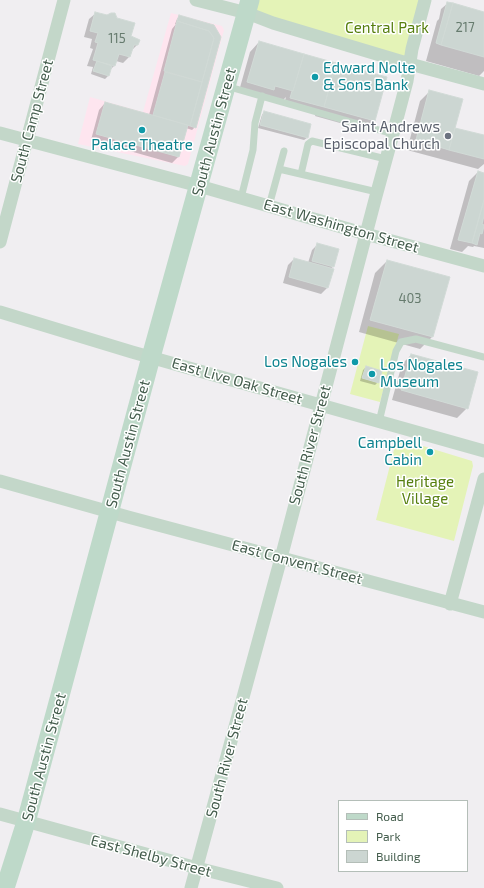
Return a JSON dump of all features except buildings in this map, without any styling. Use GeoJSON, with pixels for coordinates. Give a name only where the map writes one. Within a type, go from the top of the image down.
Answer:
{"type":"FeatureCollection","features":[{"type":"Feature","properties":{"kind":"main road","name":"South Austin Street"},"geometry":{"type":"LineString","coordinates":[[5,888],[26,822],[151,357],[249,6]]}},
{"type":"Feature","properties":{"kind":"street","name":"South Camp Street"},"geometry":{"type":"LineString","coordinates":[[0,242],[64,0]]}},
{"type":"Feature","properties":{"kind":"street"},"geometry":{"type":"LineString","coordinates":[[196,0],[249,6],[272,23],[410,64],[484,84]]}},
{"type":"Feature","properties":{"kind":"street","name":"South River Street"},"geometry":{"type":"LineString","coordinates":[[191,888],[281,558],[393,134],[410,64],[412,49],[425,0]]}},
{"type":"Feature","properties":{"kind":"street","name":"East Washington Street"},"geometry":{"type":"LineString","coordinates":[[0,133],[198,186],[484,266]]}},
{"type":"Feature","properties":{"kind":"street","name":"East Live Oak Street"},"geometry":{"type":"LineString","coordinates":[[0,312],[151,357],[484,451]]}},
{"type":"Feature","properties":{"kind":"street"},"geometry":{"type":"LineString","coordinates":[[450,604],[484,480]]}},
{"type":"Feature","properties":{"kind":"street","name":"East Convent Street"},"geometry":{"type":"LineString","coordinates":[[0,481],[484,612]]}},
{"type":"Feature","properties":{"kind":"street","name":"East Shelby Street"},"geometry":{"type":"LineString","coordinates":[[0,814],[197,868],[277,888]]}},
{"type":"Feature","properties":{"kind":"lane"},"geometry":{"type":"LineString","coordinates":[[226,86],[393,134]]}},
{"type":"Feature","properties":{"kind":"lane"},"geometry":{"type":"LineString","coordinates":[[241,198],[253,150],[255,123],[262,96]]}},
{"type":"Feature","properties":{"kind":"lane"},"geometry":{"type":"LineString","coordinates":[[301,174],[308,144],[312,141],[386,159]]}},
{"type":"Feature","properties":{"kind":"lane"},"geometry":{"type":"LineString","coordinates":[[269,206],[284,151]]}},
{"type":"Feature","properties":{"kind":"lane"},"geometry":{"type":"LineString","coordinates":[[279,169],[377,192]]}},
{"type":"Feature","properties":{"kind":"lane"},"geometry":{"type":"LineString","coordinates":[[379,422],[396,351],[401,342],[416,339],[484,357]]}},
{"type":"Feature","properties":{"kind":"shaded area"},"geometry":{"type":"Polygon","coordinates":[[[171,13],[222,26],[224,30],[188,164],[185,166],[78,144],[90,97],[143,112],[171,13]]]}},
{"type":"Feature","properties":{"kind":"green space","name":"Central Park"},"geometry":{"type":"Polygon","coordinates":[[[250,0],[425,0],[410,64],[247,13],[250,0]]]}},
{"type":"Feature","properties":{"kind":"green space"},"geometry":{"type":"Polygon","coordinates":[[[368,326],[399,334],[380,402],[350,394],[368,326]]]}},
{"type":"Feature","properties":{"kind":"green space","name":"Heritage Village"},"geometry":{"type":"Polygon","coordinates":[[[397,438],[472,461],[473,466],[454,541],[376,520],[397,438]]]}},
{"type":"Feature","properties":{"kind":"place","name":"Edward Nolte & Sons Bank"},"geometry":{"type":"Point","coordinates":[315,77]}},
{"type":"Feature","properties":{"kind":"place","name":"Palace Theatre"},"geometry":{"type":"Point","coordinates":[142,130]}},
{"type":"Feature","properties":{"kind":"place","name":"Saint Andrews Episcopal Church"},"geometry":{"type":"Point","coordinates":[448,136]}},
{"type":"Feature","properties":{"kind":"place","name":"Los Nogales"},"geometry":{"type":"Point","coordinates":[355,362]}},
{"type":"Feature","properties":{"kind":"place","name":"Los Nogales Museum"},"geometry":{"type":"Point","coordinates":[372,374]}},
{"type":"Feature","properties":{"kind":"place","name":"Campbell Cabin"},"geometry":{"type":"Point","coordinates":[430,452]}}]}
